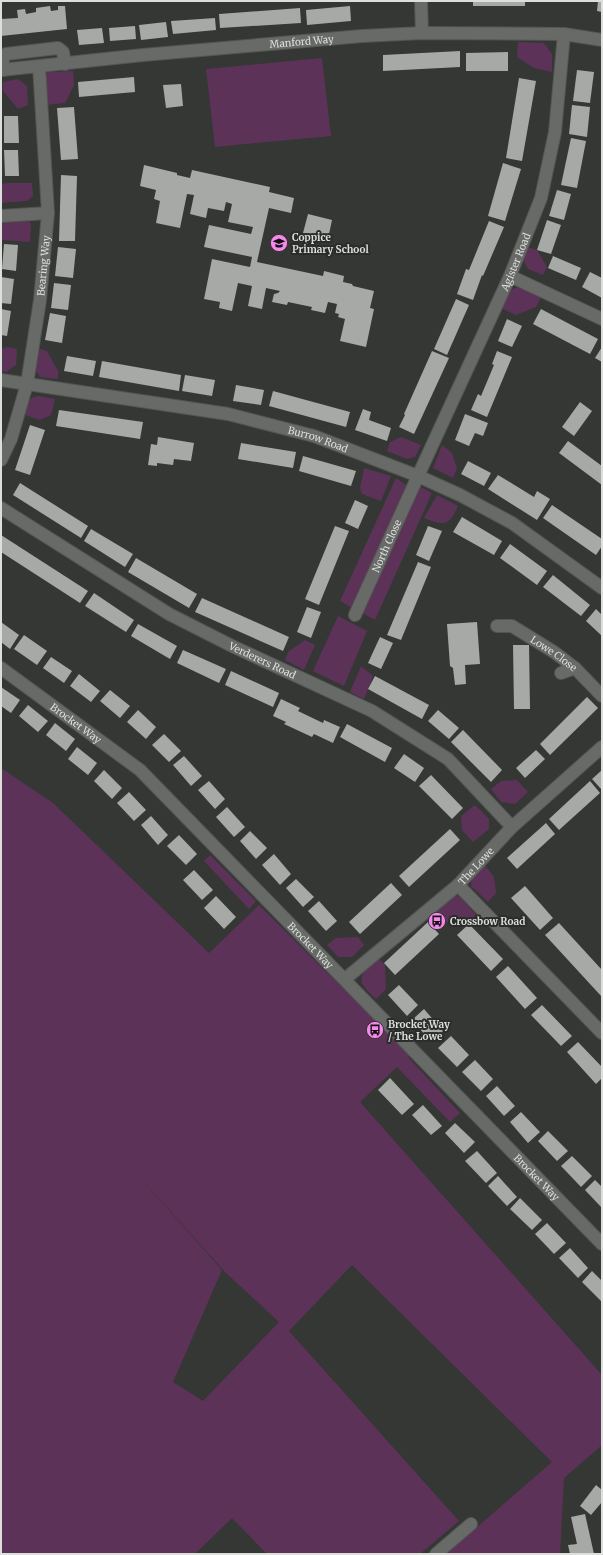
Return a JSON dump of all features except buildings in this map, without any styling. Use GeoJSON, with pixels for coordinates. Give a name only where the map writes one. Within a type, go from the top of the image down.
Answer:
{"type":"FeatureCollection","features":[{"type":"Feature","properties":{"kind":"street"},"geometry":{"type":"LineString","coordinates":[[421,1],[422,33]]}},
{"type":"Feature","properties":{"kind":"street","name":"Manford Way"},"geometry":{"type":"LineString","coordinates":[[2,70],[143,55],[346,37],[422,33],[564,34],[602,40]]}},
{"type":"Feature","properties":{"kind":"street","name":"Agister Road"},"geometry":{"type":"LineString","coordinates":[[418,476],[510,276],[541,198],[555,132],[564,34]]}},
{"type":"Feature","properties":{"kind":"street"},"geometry":{"type":"LineString","coordinates":[[2,70],[2,59],[6,54],[58,48],[63,52],[65,64]]}},
{"type":"Feature","properties":{"kind":"street","name":"Bearing Way"},"geometry":{"type":"LineString","coordinates":[[1,460],[11,439],[27,384],[40,300],[48,213],[39,66]]}},
{"type":"Feature","properties":{"kind":"street"},"geometry":{"type":"LineString","coordinates":[[1,216],[48,213]]}},
{"type":"Feature","properties":{"kind":"street"},"geometry":{"type":"LineString","coordinates":[[510,276],[602,319]]}},
{"type":"Feature","properties":{"kind":"street","name":"Burrow Road"},"geometry":{"type":"LineString","coordinates":[[1,380],[228,414],[314,436],[418,476],[512,523],[602,588]]}},
{"type":"Feature","properties":{"kind":"street","name":"North Close"},"geometry":{"type":"LineString","coordinates":[[355,615],[418,476]]}},
{"type":"Feature","properties":{"kind":"street","name":"Verderers Road"},"geometry":{"type":"LineString","coordinates":[[1,508],[169,614],[232,646],[372,711],[448,759],[512,827]]}},
{"type":"Feature","properties":{"kind":"street","name":"Lowe Close"},"geometry":{"type":"LineString","coordinates":[[497,626],[512,626],[554,652],[575,668],[602,696]]}},
{"type":"Feature","properties":{"kind":"street","name":"Brocket Way"},"geometry":{"type":"LineString","coordinates":[[1,668],[140,770],[602,1244]]}},
{"type":"Feature","properties":{"kind":"street"},"geometry":{"type":"LineString","coordinates":[[561,673],[575,668]]}},
{"type":"Feature","properties":{"kind":"street","name":"The Lowe"},"geometry":{"type":"LineString","coordinates":[[345,979],[458,885],[512,827],[602,747]]}},
{"type":"Feature","properties":{"kind":"street"},"geometry":{"type":"LineString","coordinates":[[458,885],[602,1033]]}},
{"type":"Feature","properties":{"kind":"street"},"geometry":{"type":"LineString","coordinates":[[436,1554],[471,1524]]}},
{"type":"Feature","properties":{"kind":"shaded area"},"geometry":{"type":"Polygon","coordinates":[[[518,42],[544,43],[552,54],[552,72],[534,68],[517,57],[518,42]]]}},
{"type":"Feature","properties":{"kind":"shaded area"},"geometry":{"type":"Polygon","coordinates":[[[322,58],[331,136],[215,147],[206,69],[322,58]]]}},
{"type":"Feature","properties":{"kind":"shaded area"},"geometry":{"type":"Polygon","coordinates":[[[73,71],[74,85],[65,103],[46,105],[44,77],[48,72],[73,71]]]}},
{"type":"Feature","properties":{"kind":"shaded area"},"geometry":{"type":"Polygon","coordinates":[[[18,79],[27,86],[28,105],[18,109],[3,91],[3,82],[18,79]]]}},
{"type":"Feature","properties":{"kind":"shaded area"},"geometry":{"type":"Polygon","coordinates":[[[32,183],[33,196],[27,201],[1,203],[1,184],[32,183]]]}},
{"type":"Feature","properties":{"kind":"shaded area"},"geometry":{"type":"Polygon","coordinates":[[[27,218],[31,224],[30,242],[1,240],[1,220],[27,218]]]}},
{"type":"Feature","properties":{"kind":"shaded area"},"geometry":{"type":"Polygon","coordinates":[[[527,247],[537,250],[547,267],[543,275],[528,269],[523,260],[527,247]]]}},
{"type":"Feature","properties":{"kind":"shaded area"},"geometry":{"type":"Polygon","coordinates":[[[520,286],[541,297],[536,307],[516,315],[501,308],[508,291],[520,286]]]}},
{"type":"Feature","properties":{"kind":"shaded area"},"geometry":{"type":"Polygon","coordinates":[[[7,347],[17,349],[16,365],[6,372],[1,371],[1,349],[7,347]]]}},
{"type":"Feature","properties":{"kind":"shaded area"},"geometry":{"type":"Polygon","coordinates":[[[37,348],[47,351],[58,371],[58,379],[40,377],[33,367],[37,348]]]}},
{"type":"Feature","properties":{"kind":"shaded area"},"geometry":{"type":"Polygon","coordinates":[[[38,396],[55,399],[51,415],[40,420],[25,415],[27,402],[31,398],[38,396]]]}},
{"type":"Feature","properties":{"kind":"shaded area"},"geometry":{"type":"Polygon","coordinates":[[[401,437],[421,445],[415,457],[407,459],[387,451],[390,442],[401,437]]]}},
{"type":"Feature","properties":{"kind":"shaded area"},"geometry":{"type":"Polygon","coordinates":[[[442,445],[452,453],[457,468],[453,478],[433,468],[442,445]]]}},
{"type":"Feature","properties":{"kind":"shaded area"},"geometry":{"type":"Polygon","coordinates":[[[364,468],[391,476],[381,501],[362,494],[360,488],[364,468]]]}},
{"type":"Feature","properties":{"kind":"shaded area"},"geometry":{"type":"Polygon","coordinates":[[[396,478],[406,485],[354,609],[340,601],[396,478]]]}},
{"type":"Feature","properties":{"kind":"shaded area"},"geometry":{"type":"Polygon","coordinates":[[[419,486],[432,493],[375,620],[362,613],[419,486]]]}},
{"type":"Feature","properties":{"kind":"shaded area"},"geometry":{"type":"Polygon","coordinates":[[[437,495],[458,506],[449,521],[441,523],[424,518],[437,495]]]}},
{"type":"Feature","properties":{"kind":"shaded area"},"geometry":{"type":"Polygon","coordinates":[[[338,616],[367,631],[344,686],[313,671],[338,616]]]}},
{"type":"Feature","properties":{"kind":"shaded area"},"geometry":{"type":"Polygon","coordinates":[[[305,640],[315,645],[304,670],[285,660],[288,652],[305,640]]]}},
{"type":"Feature","properties":{"kind":"shaded area"},"geometry":{"type":"Polygon","coordinates":[[[361,666],[373,676],[364,699],[350,692],[361,666]]]}},
{"type":"Feature","properties":{"kind":"shaded area"},"geometry":{"type":"Polygon","coordinates":[[[1,768],[53,803],[209,953],[259,905],[410,1055],[408,1057],[460,1113],[450,1122],[397,1067],[360,1102],[602,1375],[602,1445],[564,1478],[560,1554],[446,1554],[552,1462],[352,1265],[289,1331],[459,1521],[420,1554],[267,1554],[232,1518],[195,1554],[1,1554],[1,768]],[[120,1155],[222,1270],[173,1382],[203,1401],[279,1322],[225,1272],[120,1155]]]}},
{"type":"Feature","properties":{"kind":"shaded area"},"geometry":{"type":"Polygon","coordinates":[[[517,780],[528,792],[515,804],[501,802],[491,789],[501,781],[517,780]]]}},
{"type":"Feature","properties":{"kind":"shaded area"},"geometry":{"type":"Polygon","coordinates":[[[475,805],[489,819],[489,829],[473,842],[462,830],[461,816],[475,805]]]}},
{"type":"Feature","properties":{"kind":"shaded area"},"geometry":{"type":"Polygon","coordinates":[[[210,855],[256,901],[249,909],[204,861],[210,855]]]}},
{"type":"Feature","properties":{"kind":"shaded area"},"geometry":{"type":"Polygon","coordinates":[[[484,864],[494,877],[496,893],[488,902],[471,886],[472,875],[484,864]]]}},
{"type":"Feature","properties":{"kind":"shaded area"},"geometry":{"type":"Polygon","coordinates":[[[452,895],[460,897],[476,915],[466,924],[439,921],[432,913],[452,895]]]}},
{"type":"Feature","properties":{"kind":"shaded area"},"geometry":{"type":"Polygon","coordinates":[[[358,937],[364,945],[352,957],[338,957],[327,945],[336,938],[358,937]]]}},
{"type":"Feature","properties":{"kind":"shaded area"},"geometry":{"type":"Polygon","coordinates":[[[378,958],[385,965],[386,989],[376,999],[364,987],[362,978],[363,973],[378,958]]]}},
{"type":"Feature","properties":{"kind":"place","name":"Coppice Primary School"},"geometry":{"type":"Point","coordinates":[279,243]}},
{"type":"Feature","properties":{"kind":"place","name":"Crossbow Road"},"geometry":{"type":"Point","coordinates":[437,921]}},
{"type":"Feature","properties":{"kind":"place","name":"Brocket Way / The Lowe"},"geometry":{"type":"Point","coordinates":[375,1030]}}]}
